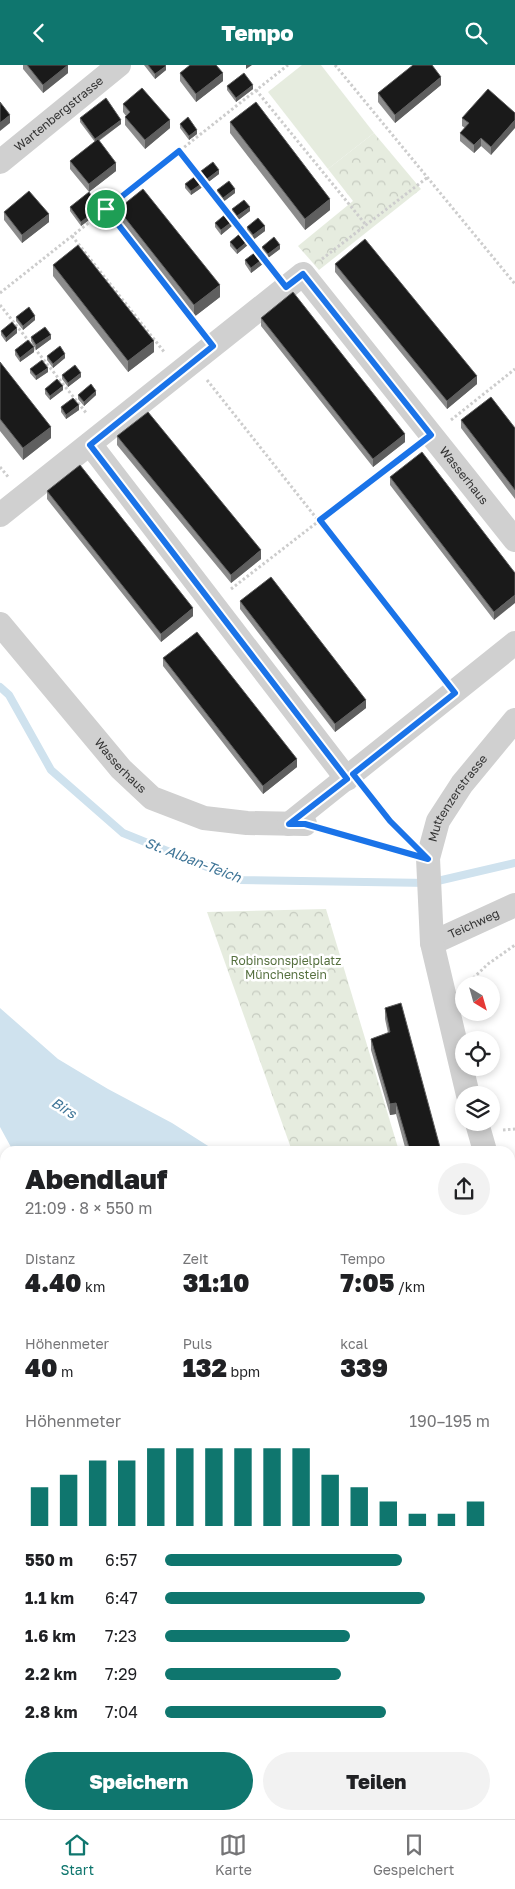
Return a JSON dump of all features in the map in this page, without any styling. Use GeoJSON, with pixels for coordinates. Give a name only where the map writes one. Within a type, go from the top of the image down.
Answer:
{"type":"FeatureCollection","features":[{"type":"Feature","properties":{"kind":"street","name":"Wartenbergstrasse"},"geometry":{"type":"LineString","coordinates":[[0,162],[119,65]]}},
{"type":"Feature","properties":{"kind":"street"},"geometry":{"type":"LineString","coordinates":[[0,515],[295,280]]}},
{"type":"Feature","properties":{"kind":"street","name":"Wasserhaus"},"geometry":{"type":"LineString","coordinates":[[295,280],[431,435],[515,540]]}},
{"type":"Feature","properties":{"kind":"street"},"geometry":{"type":"LineString","coordinates":[[97,439],[213,603],[350,776]]}},
{"type":"Feature","properties":{"kind":"street","name":"Wasserhaus"},"geometry":{"type":"LineString","coordinates":[[0,624],[121,769],[152,798],[204,818],[247,823],[297,824]]}},
{"type":"Feature","properties":{"kind":"street"},"geometry":{"type":"LineString","coordinates":[[297,824],[350,776],[515,643]]}},
{"type":"Feature","properties":{"kind":"street","name":"Muttenzerstrasse"},"geometry":{"type":"LineString","coordinates":[[466,1086],[432,943],[428,859],[438,821],[462,784],[515,720]]}},
{"type":"Feature","properties":{"kind":"street","name":"Teichweg"},"geometry":{"type":"LineString","coordinates":[[432,943],[515,905]]}},
{"type":"Feature","properties":{"kind":"street"},"geometry":{"type":"LineString","coordinates":[[479,1131],[483,1146]]}},
{"type":"Feature","properties":{"kind":"path"},"geometry":{"type":"LineString","coordinates":[[0,293],[288,65]]}},
{"type":"Feature","properties":{"kind":"path"},"geometry":{"type":"LineString","coordinates":[[335,65],[515,284]]}},
{"type":"Feature","properties":{"kind":"path"},"geometry":{"type":"LineString","coordinates":[[256,90],[366,225]]}},
{"type":"Feature","properties":{"kind":"path"},"geometry":{"type":"LineString","coordinates":[[179,151],[295,280],[428,177]]}},
{"type":"Feature","properties":{"kind":"path"},"geometry":{"type":"LineString","coordinates":[[106,209],[213,346]]}},
{"type":"Feature","properties":{"kind":"path"},"geometry":{"type":"LineString","coordinates":[[72,236],[320,520],[455,693]]}},
{"type":"Feature","properties":{"kind":"path"},"geometry":{"type":"LineString","coordinates":[[0,305],[97,439]]}},
{"type":"Feature","properties":{"kind":"path"},"geometry":{"type":"LineString","coordinates":[[213,603],[515,369]]}},
{"type":"Feature","properties":{"kind":"path"},"geometry":{"type":"LineString","coordinates":[[350,776],[390,821],[428,859]]}},
{"type":"Feature","properties":{"kind":"path"},"geometry":{"type":"LineString","coordinates":[[297,824],[428,859]]}},
{"type":"Feature","properties":{"kind":"path"},"geometry":{"type":"LineString","coordinates":[[476,976],[515,945]]}},
{"type":"Feature","properties":{"kind":"green space"},"geometry":{"type":"Polygon","coordinates":[[[302,65],[321,65],[374,133],[328,169],[268,92],[302,65]]]}},
{"type":"Feature","properties":{"kind":"green space"},"geometry":{"type":"Polygon","coordinates":[[[374,133],[421,189],[319,270],[298,246],[353,201],[328,169],[374,133]]]}},
{"type":"Feature","properties":{"kind":"green space","name":"Robinsonspielplatz Münchenstein"},"geometry":{"type":"Polygon","coordinates":[[[326,909],[397,1146],[290,1146],[207,912],[326,909]]]}},
{"type":"Feature","properties":{"kind":"water","name":"Birs"},"geometry":{"type":"Polygon","coordinates":[[[0,1008],[58,1059],[108,1089],[172,1123],[208,1146],[10,1146],[0,1127],[0,1008]]]}},
{"type":"Feature","properties":{"kind":"building"},"geometry":{"type":"Polygon","coordinates":[[[27,65],[68,65],[43,85],[27,65]]]}},
{"type":"Feature","properties":{"kind":"building"},"geometry":{"type":"Polygon","coordinates":[[[148,65],[165,65],[166,66],[155,74],[148,65]]]}},
{"type":"Feature","properties":{"kind":"building"},"geometry":{"type":"Polygon","coordinates":[[[190,65],[216,65],[223,73],[196,94],[180,73],[190,65]]]}},
{"type":"Feature","properties":{"kind":"building"},"geometry":{"type":"Polygon","coordinates":[[[413,65],[432,65],[441,77],[395,115],[378,93],[413,65]]]}},
{"type":"Feature","properties":{"kind":"building"},"geometry":{"type":"Polygon","coordinates":[[[244,73],[253,85],[236,98],[227,86],[244,73]]]}},
{"type":"Feature","properties":{"kind":"building"},"geometry":{"type":"Polygon","coordinates":[[[142,88],[170,120],[145,140],[125,117],[130,112],[123,104],[142,88]]]}},
{"type":"Feature","properties":{"kind":"building"},"geometry":{"type":"Polygon","coordinates":[[[488,89],[515,113],[515,120],[491,147],[481,138],[474,145],[460,133],[469,123],[462,118],[488,89]]]}},
{"type":"Feature","properties":{"kind":"building"},"geometry":{"type":"Polygon","coordinates":[[[106,98],[121,120],[95,139],[80,118],[106,98]]]}},
{"type":"Feature","properties":{"kind":"building"},"geometry":{"type":"Polygon","coordinates":[[[0,102],[10,115],[0,123],[0,102]]]}},
{"type":"Feature","properties":{"kind":"building"},"geometry":{"type":"Polygon","coordinates":[[[256,102],[330,199],[305,219],[230,122],[256,102]]]}},
{"type":"Feature","properties":{"kind":"building"},"geometry":{"type":"Polygon","coordinates":[[[188,117],[197,130],[189,136],[180,124],[188,117]]]}},
{"type":"Feature","properties":{"kind":"building"},"geometry":{"type":"Polygon","coordinates":[[[98,139],[116,163],[89,184],[70,161],[98,139]]]}},
{"type":"Feature","properties":{"kind":"building"},"geometry":{"type":"Polygon","coordinates":[[[213,162],[219,170],[207,179],[201,171],[213,162]]]}},
{"type":"Feature","properties":{"kind":"building"},"geometry":{"type":"Polygon","coordinates":[[[197,175],[204,182],[191,191],[185,184],[197,175]]]}},
{"type":"Feature","properties":{"kind":"building"},"geometry":{"type":"Polygon","coordinates":[[[229,181],[235,189],[223,198],[217,190],[229,181]]]}},
{"type":"Feature","properties":{"kind":"building"},"geometry":{"type":"Polygon","coordinates":[[[143,189],[220,285],[194,305],[118,209],[143,189]]]}},
{"type":"Feature","properties":{"kind":"building"},"geometry":{"type":"Polygon","coordinates":[[[29,191],[49,214],[22,235],[4,212],[29,191]]]}},
{"type":"Feature","properties":{"kind":"building"},"geometry":{"type":"Polygon","coordinates":[[[102,191],[109,200],[81,222],[70,207],[89,192],[93,198],[102,191]]]}},
{"type":"Feature","properties":{"kind":"building"},"geometry":{"type":"Polygon","coordinates":[[[244,200],[250,207],[237,216],[232,209],[244,200]]]}},
{"type":"Feature","properties":{"kind":"building"},"geometry":{"type":"Polygon","coordinates":[[[227,213],[233,221],[221,230],[215,223],[227,213]]]}},
{"type":"Feature","properties":{"kind":"building"},"geometry":{"type":"Polygon","coordinates":[[[258,218],[265,226],[253,235],[247,227],[258,218]]]}},
{"type":"Feature","properties":{"kind":"building"},"geometry":{"type":"Polygon","coordinates":[[[242,232],[249,240],[237,250],[230,242],[242,232]]]}},
{"type":"Feature","properties":{"kind":"building"},"geometry":{"type":"Polygon","coordinates":[[[274,237],[280,245],[268,254],[262,247],[274,237]]]}},
{"type":"Feature","properties":{"kind":"building"},"geometry":{"type":"Polygon","coordinates":[[[365,239],[477,376],[447,401],[335,264],[365,239]]]}},
{"type":"Feature","properties":{"kind":"building"},"geometry":{"type":"Polygon","coordinates":[[[78,245],[154,341],[128,361],[53,265],[78,245]]]}},
{"type":"Feature","properties":{"kind":"building"},"geometry":{"type":"Polygon","coordinates":[[[257,251],[264,258],[251,268],[245,260],[257,251]]]}},
{"type":"Feature","properties":{"kind":"building"},"geometry":{"type":"Polygon","coordinates":[[[293,292],[405,434],[373,459],[261,318],[293,292]]]}},
{"type":"Feature","properties":{"kind":"building"},"geometry":{"type":"Polygon","coordinates":[[[29,307],[35,316],[23,326],[16,317],[29,307]]]}},
{"type":"Feature","properties":{"kind":"building"},"geometry":{"type":"Polygon","coordinates":[[[12,322],[17,328],[6,338],[1,331],[12,322]]]}},
{"type":"Feature","properties":{"kind":"building"},"geometry":{"type":"Polygon","coordinates":[[[45,327],[51,335],[36,345],[31,337],[45,327]]]}},
{"type":"Feature","properties":{"kind":"building"},"geometry":{"type":"Polygon","coordinates":[[[28,340],[34,347],[20,358],[15,350],[28,340]]]}},
{"type":"Feature","properties":{"kind":"building"},"geometry":{"type":"Polygon","coordinates":[[[60,346],[65,354],[53,364],[47,356],[60,346]]]}},
{"type":"Feature","properties":{"kind":"building"},"geometry":{"type":"Polygon","coordinates":[[[42,360],[48,368],[36,376],[30,369],[42,360]]]}},
{"type":"Feature","properties":{"kind":"building"},"geometry":{"type":"Polygon","coordinates":[[[0,362],[51,427],[23,448],[0,419],[0,362]]]}},
{"type":"Feature","properties":{"kind":"building"},"geometry":{"type":"Polygon","coordinates":[[[75,365],[81,373],[68,383],[62,375],[75,365]]]}},
{"type":"Feature","properties":{"kind":"building"},"geometry":{"type":"Polygon","coordinates":[[[57,379],[63,386],[50,396],[45,389],[57,379]]]}},
{"type":"Feature","properties":{"kind":"building"},"geometry":{"type":"Polygon","coordinates":[[[91,384],[96,391],[84,402],[78,395],[91,384]]]}},
{"type":"Feature","properties":{"kind":"building"},"geometry":{"type":"Polygon","coordinates":[[[491,397],[515,428],[515,490],[461,420],[491,397]]]}},
{"type":"Feature","properties":{"kind":"building"},"geometry":{"type":"Polygon","coordinates":[[[73,398],[79,405],[66,415],[61,407],[73,398]]]}},
{"type":"Feature","properties":{"kind":"building"},"geometry":{"type":"Polygon","coordinates":[[[148,412],[261,550],[231,575],[117,436],[148,412]]]}},
{"type":"Feature","properties":{"kind":"building"},"geometry":{"type":"Polygon","coordinates":[[[422,452],[515,573],[515,595],[494,612],[390,477],[422,452]]]}},
{"type":"Feature","properties":{"kind":"building"},"geometry":{"type":"Polygon","coordinates":[[[80,465],[193,608],[161,634],[47,491],[80,465]]]}},
{"type":"Feature","properties":{"kind":"building"},"geometry":{"type":"Polygon","coordinates":[[[271,577],[366,700],[335,724],[240,601],[271,577]]]}},
{"type":"Feature","properties":{"kind":"building"},"geometry":{"type":"Polygon","coordinates":[[[197,632],[297,759],[263,786],[163,658],[197,632]]]}},
{"type":"Feature","properties":{"kind":"building"},"geometry":{"type":"Polygon","coordinates":[[[401,1003],[440,1146],[409,1146],[396,1103],[390,1104],[371,1039],[390,1032],[385,1008],[401,1003]]]}},
{"type":"Feature","properties":{"kind":"waterway","name":"St. Alban-Teich"},"geometry":{"type":"LineString","coordinates":[[0,687],[9,695],[51,770],[123,833],[239,880],[429,883],[515,863]]}},
{"type":"Feature","properties":{"kind":"route"},"geometry":{"type":"LineString","coordinates":[[179,151],[286,287],[303,274],[431,435],[320,520],[455,693],[353,774],[390,821],[428,859],[385,845],[359,840],[305,824],[289,824],[347,779],[90,445],[213,346],[106,209],[179,151]]}}]}
